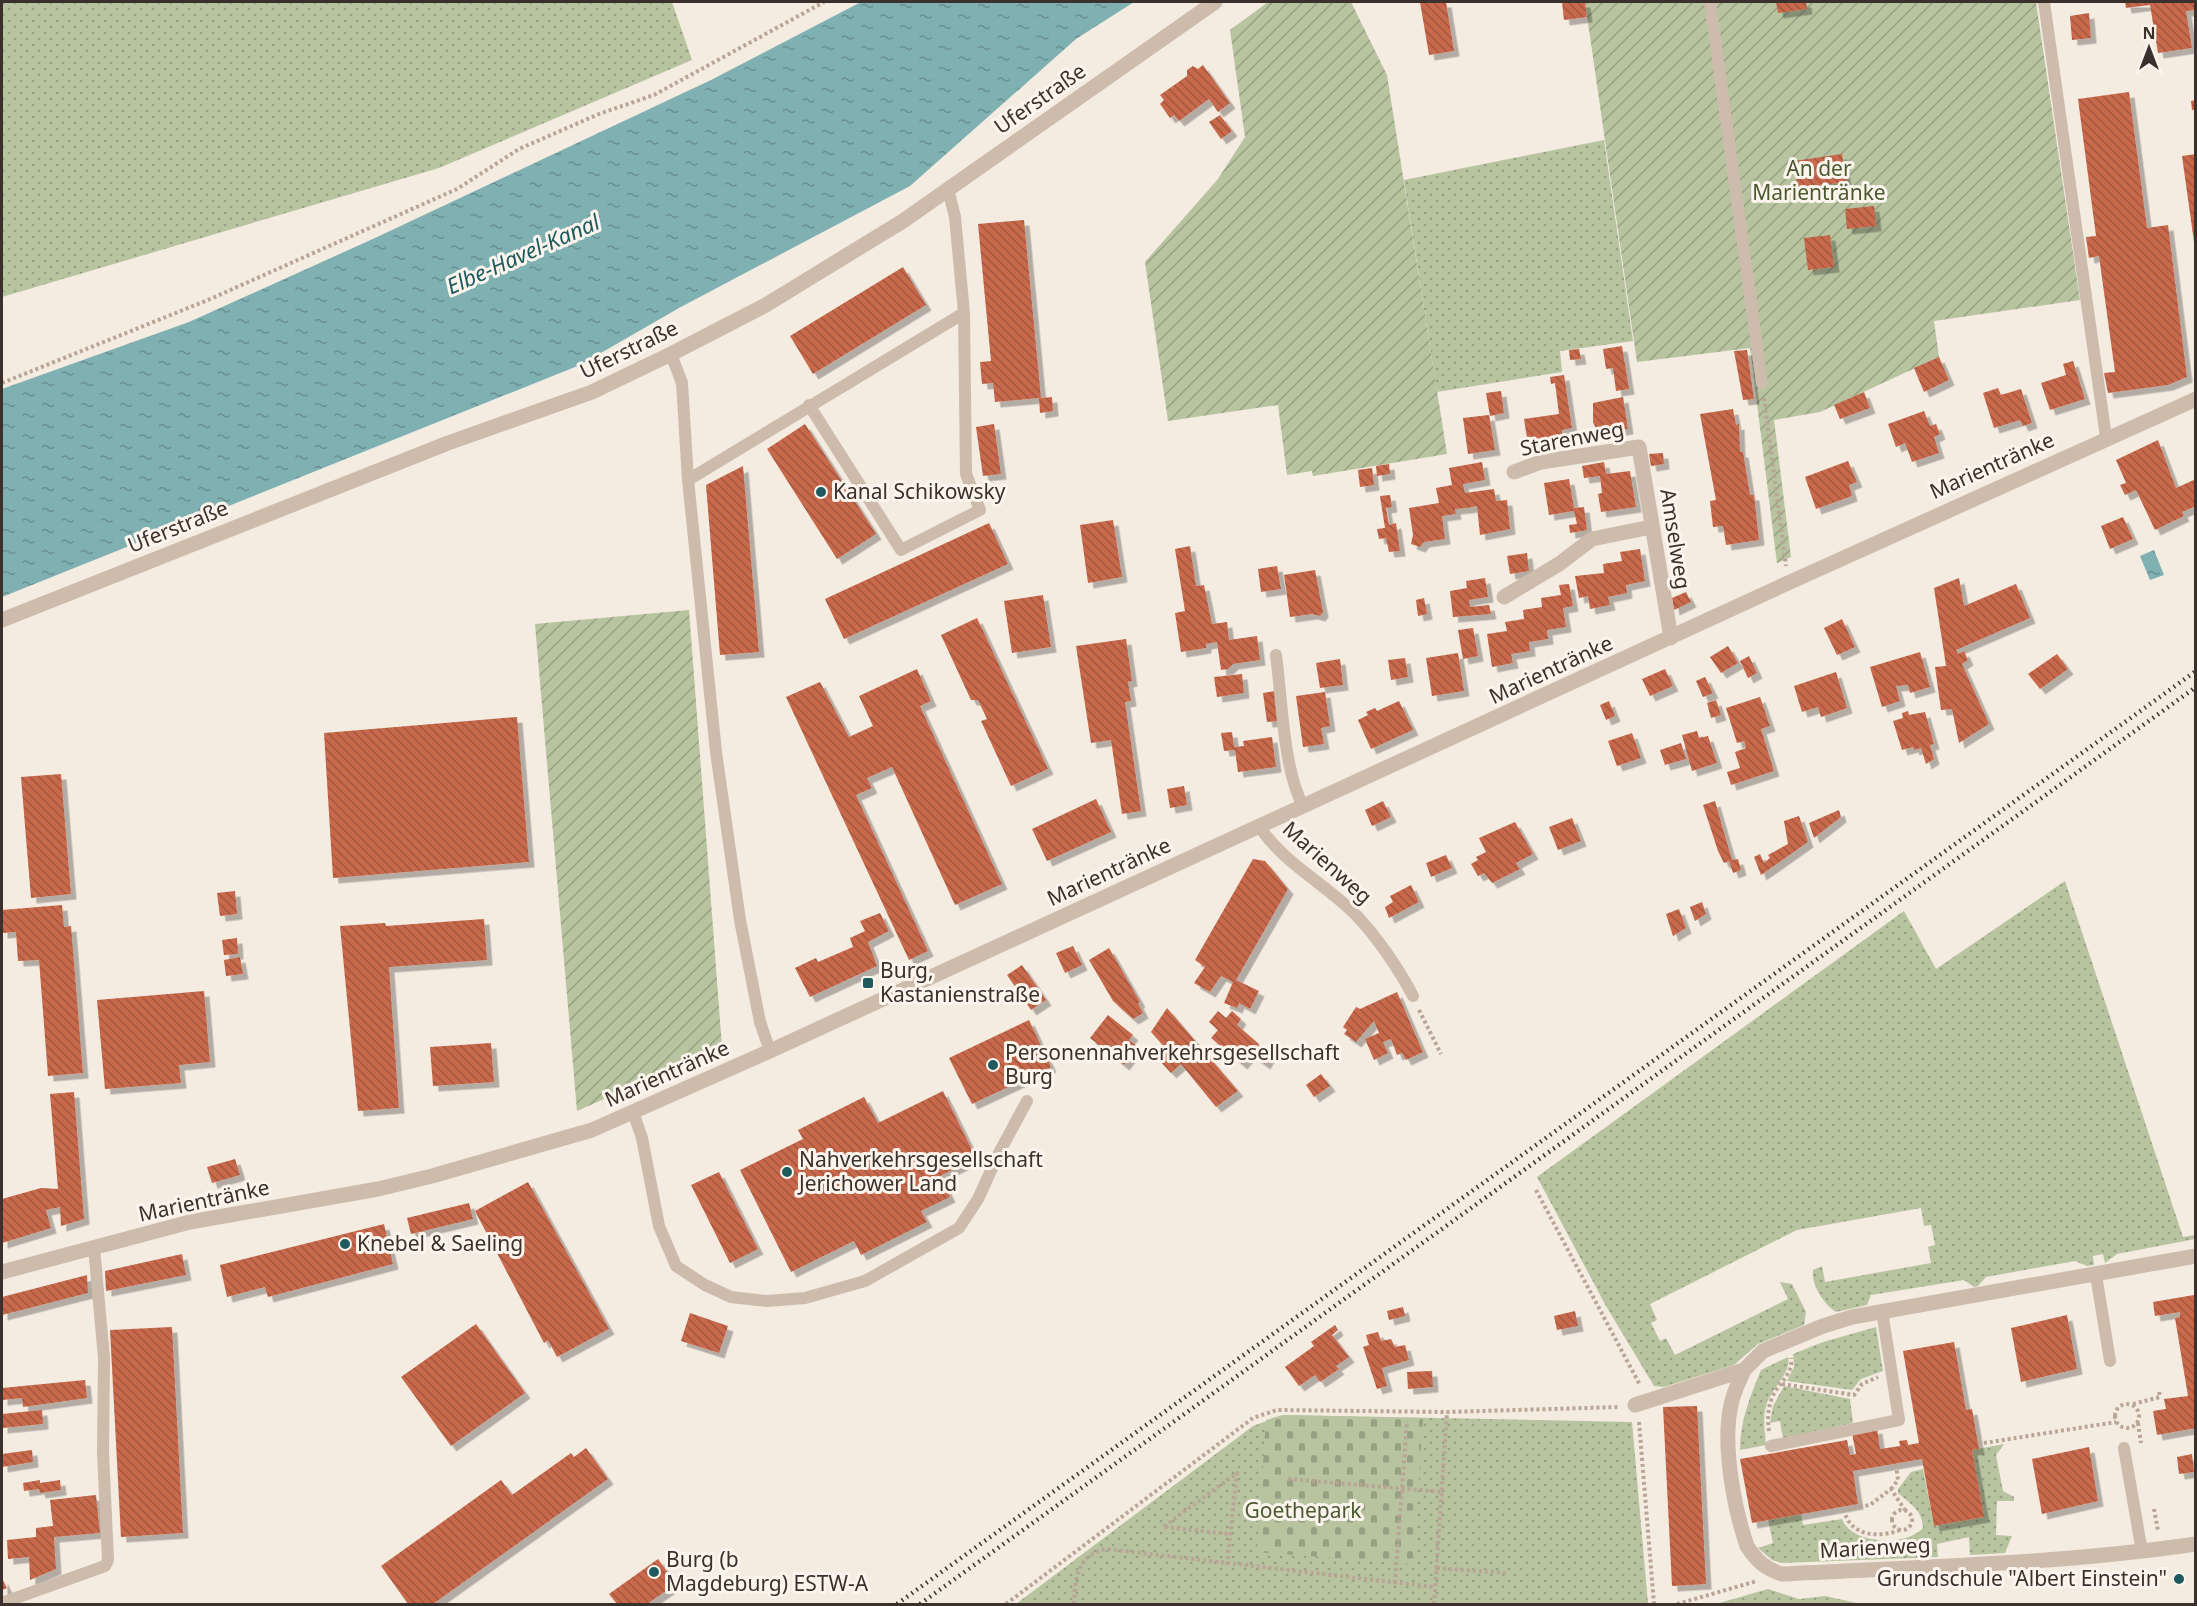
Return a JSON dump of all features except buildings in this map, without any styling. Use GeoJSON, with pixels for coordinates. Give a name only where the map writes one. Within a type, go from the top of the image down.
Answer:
{"type":"FeatureCollection","features":[{"type":"Feature","properties":{"kind":"street","name":"Uferstraße"},"geometry":{"type":"LineString","coordinates":[[2,620],[448,443],[592,392],[671,354],[764,306],[876,237],[1215,2]]}},
{"type":"Feature","properties":{"kind":"street","name":"Marientränke"},"geometry":{"type":"LineString","coordinates":[[2,1272],[190,1222],[378,1189],[432,1176],[562,1139],[633,1112],[2106,437],[2196,399]]}},
{"type":"Feature","properties":{"kind":"street","name":"Starenweg"},"geometry":{"type":"LineString","coordinates":[[1514,472],[1541,462],[1639,447]]}},
{"type":"Feature","properties":{"kind":"street","name":"Amselweg"},"geometry":{"type":"LineString","coordinates":[[1639,447],[1671,638]]}},
{"type":"Feature","properties":{"kind":"street"},"geometry":{"type":"LineString","coordinates":[[1504,597],[1559,564],[1592,539],[1651,528]]}},
{"type":"Feature","properties":{"kind":"street"},"geometry":{"type":"LineString","coordinates":[[1773,1572],[1754,1557],[1747,1546],[1730,1462],[1728,1423],[1731,1404],[1744,1370],[1763,1351],[1823,1326],[1882,1311],[2196,1256]]}},
{"type":"Feature","properties":{"kind":"street"},"geometry":{"type":"LineString","coordinates":[[1641,1402],[1744,1370]]}},
{"type":"Feature","properties":{"kind":"street","name":"Marienweg"},"geometry":{"type":"LineString","coordinates":[[1773,1572],[1810,1573],[2142,1552],[2196,1544]]}},
{"type":"Feature","properties":{"kind":"lane"},"geometry":{"type":"LineString","coordinates":[[1710,2],[1762,383]]}},
{"type":"Feature","properties":{"kind":"lane"},"geometry":{"type":"LineString","coordinates":[[2044,2],[2106,437]]}},
{"type":"Feature","properties":{"kind":"lane"},"geometry":{"type":"LineString","coordinates":[[809,405],[901,550],[980,510],[966,474],[964,313],[955,217],[948,189]]}},
{"type":"Feature","properties":{"kind":"lane"},"geometry":{"type":"LineString","coordinates":[[688,480],[964,313]]}},
{"type":"Feature","properties":{"kind":"lane"},"geometry":{"type":"LineString","coordinates":[[671,354],[682,383],[688,480],[716,752],[740,920],[760,1022],[770,1051]]}},
{"type":"Feature","properties":{"kind":"lane"},"geometry":{"type":"LineString","coordinates":[[1276,655],[1291,771],[1295,792],[1303,806]]}},
{"type":"Feature","properties":{"kind":"lane","name":"Marienweg"},"geometry":{"type":"LineString","coordinates":[[1259,826],[1276,849],[1355,914],[1403,977],[1413,996]]}},
{"type":"Feature","properties":{"kind":"lane"},"geometry":{"type":"LineString","coordinates":[[633,1112],[642,1138],[659,1226],[676,1266],[705,1285],[731,1297],[767,1301],[806,1298],[865,1281],[959,1228],[978,1199],[1027,1101]]}},
{"type":"Feature","properties":{"kind":"lane"},"geometry":{"type":"LineString","coordinates":[[2,1603],[86,1574],[105,1566],[108,1560],[103,1452],[104,1358],[94,1247]]}},
{"type":"Feature","properties":{"kind":"lane"},"geometry":{"type":"LineString","coordinates":[[2096,1275],[2110,1361]]}},
{"type":"Feature","properties":{"kind":"lane"},"geometry":{"type":"LineString","coordinates":[[1771,1446],[1899,1420],[1882,1311]]}},
{"type":"Feature","properties":{"kind":"lane"},"geometry":{"type":"LineString","coordinates":[[2124,1448],[2142,1552]]}},
{"type":"Feature","properties":{"kind":"path"},"geometry":{"type":"LineString","coordinates":[[2,383],[207,300],[457,189],[519,149],[599,114],[654,95],[824,2]]}},
{"type":"Feature","properties":{"kind":"path"},"geometry":{"type":"LineString","coordinates":[[1762,383],[1788,583]]}},
{"type":"Feature","properties":{"kind":"path"},"geometry":{"type":"LineString","coordinates":[[1413,996],[1440,1054]]}},
{"type":"Feature","properties":{"kind":"path"},"geometry":{"type":"LineString","coordinates":[[1536,1190],[1602,1317],[1632,1367],[1641,1402],[1639,1419],[1653,1605]]}},
{"type":"Feature","properties":{"kind":"path"},"geometry":{"type":"LineString","coordinates":[[1771,1446],[1767,1418],[1774,1393],[1791,1369],[1792,1361],[1784,1341]]}},
{"type":"Feature","properties":{"kind":"path"},"geometry":{"type":"LineString","coordinates":[[1782,1384],[1854,1395],[1862,1384],[1893,1374]]}},
{"type":"Feature","properties":{"kind":"path"},"geometry":{"type":"LineString","coordinates":[[2116,1422],[2118,1408],[2126,1403],[2132,1404],[2160,1396],[2159,1391]]}},
{"type":"Feature","properties":{"kind":"path"},"geometry":{"type":"LineString","coordinates":[[1005,1605],[1253,1418],[1277,1410],[1446,1412],[1611,1409],[1641,1402]]}},
{"type":"Feature","properties":{"kind":"path"},"geometry":{"type":"LineString","coordinates":[[1978,1444],[2116,1422],[2125,1428],[2135,1426],[2140,1416],[2138,1409],[2132,1404]]}},
{"type":"Feature","properties":{"kind":"path"},"geometry":{"type":"LineString","coordinates":[[1434,1605],[1446,1412]]}},
{"type":"Feature","properties":{"kind":"path"},"geometry":{"type":"LineString","coordinates":[[1395,1583],[1407,1421]]}},
{"type":"Feature","properties":{"kind":"path"},"geometry":{"type":"LineString","coordinates":[[1891,1489],[1905,1510],[1911,1514],[1911,1524],[1907,1529],[1882,1534],[1862,1533],[1846,1518],[1844,1510],[1870,1505],[1891,1489],[1898,1480],[1896,1464]]}},
{"type":"Feature","properties":{"kind":"path"},"geometry":{"type":"LineString","coordinates":[[1227,1565],[1231,1534],[1237,1473],[1163,1527],[1231,1534]]}},
{"type":"Feature","properties":{"kind":"path"},"geometry":{"type":"LineString","coordinates":[[1288,1479],[1442,1492]]}},
{"type":"Feature","properties":{"kind":"path"},"geometry":{"type":"LineString","coordinates":[[1900,1530],[1894,1527],[1892,1517],[1895,1511],[1905,1510]]}},
{"type":"Feature","properties":{"kind":"path"},"geometry":{"type":"LineString","coordinates":[[1074,1605],[1077,1573],[1082,1561],[1096,1551],[1107,1549],[1227,1565],[1435,1587]]}},
{"type":"Feature","properties":{"kind":"path"},"geometry":{"type":"LineString","coordinates":[[1437,1568],[1506,1573]]}},
{"type":"Feature","properties":{"kind":"path"},"geometry":{"type":"LineString","coordinates":[[1677,1605],[1758,1581],[1773,1572]]}},
{"type":"Feature","properties":{"kind":"green space"},"geometry":{"type":"Polygon","coordinates":[[[2,2],[672,2],[692,60],[439,168],[2,297],[2,2]]]}},
{"type":"Feature","properties":{"kind":"green space"},"geometry":{"type":"Polygon","coordinates":[[[1268,2],[1351,2],[1387,75],[1447,454],[1313,476],[1312,471],[1287,475],[1278,405],[1168,421],[1145,262],[1218,179],[1245,137],[1230,30],[1268,2]]]}},
{"type":"Feature","properties":{"kind":"green space","name":"An der Marientränke"},"geometry":{"type":"Polygon","coordinates":[[[1585,2],[2036,2],[2080,300],[1934,321],[1939,357],[1820,412],[1774,420],[1791,557],[1777,563],[1750,348],[1637,362],[1585,2]]]}},
{"type":"Feature","properties":{"kind":"green space"},"geometry":{"type":"Polygon","coordinates":[[[1604,140],[1633,341],[1560,351],[1562,372],[1437,392],[1404,180],[1604,140]]]}},
{"type":"Feature","properties":{"kind":"green space"},"geometry":{"type":"Polygon","coordinates":[[[689,610],[722,1047],[577,1111],[535,624],[689,610]]]}},
{"type":"Feature","properties":{"kind":"green space"},"geometry":{"type":"Polygon","coordinates":[[[2065,881],[2183,1237],[2195,1235],[2195,1239],[2117,1254],[2105,1263],[2103,1254],[2093,1256],[2094,1265],[2087,1266],[2075,1261],[1986,1277],[1974,1287],[1964,1280],[1871,1295],[1867,1305],[1836,1312],[1819,1294],[1814,1282],[1813,1270],[1822,1266],[1825,1282],[1931,1263],[1928,1247],[1935,1245],[1931,1225],[1924,1226],[1921,1208],[1797,1230],[1650,1304],[1657,1320],[1651,1323],[1660,1341],[1666,1338],[1675,1355],[1788,1299],[1780,1282],[1792,1284],[1806,1312],[1804,1325],[1758,1344],[1734,1365],[1664,1387],[1654,1386],[1606,1306],[1537,1177],[1904,911],[1936,969],[2065,881]]]}},
{"type":"Feature","properties":{"kind":"green space"},"geometry":{"type":"Polygon","coordinates":[[[1876,1327],[1883,1371],[1861,1379],[1852,1390],[1787,1381],[1794,1367],[1793,1354],[1823,1342],[1876,1327]]]}},
{"type":"Feature","properties":{"kind":"green space"},"geometry":{"type":"Polygon","coordinates":[[[1788,1357],[1787,1368],[1765,1408],[1766,1445],[1740,1450],[1744,1419],[1761,1370],[1788,1357]]]}},
{"type":"Feature","properties":{"kind":"green space"},"geometry":{"type":"Polygon","coordinates":[[[1784,1386],[1850,1399],[1853,1423],[1783,1439],[1780,1421],[1770,1423],[1773,1406],[1784,1386]]]}},
{"type":"Feature","properties":{"kind":"green space","name":"Goethepark"},"geometry":{"type":"Polygon","coordinates":[[[1283,1415],[1632,1422],[1648,1604],[1016,1604],[1253,1426],[1283,1415]]]}},
{"type":"Feature","properties":{"kind":"green space"},"geometry":{"type":"Polygon","coordinates":[[[1283,1415],[1423,1418],[1413,1564],[1257,1552],[1266,1420],[1283,1415]]]}},
{"type":"Feature","properties":{"kind":"green space"},"geometry":{"type":"Polygon","coordinates":[[[2004,1444],[1996,1455],[2003,1491],[2014,1497],[2014,1501],[1997,1501],[1996,1535],[2012,1536],[2005,1553],[1970,1555],[1969,1537],[1937,1544],[1938,1557],[1782,1563],[1772,1560],[1758,1548],[1773,1543],[1768,1520],[1801,1514],[1803,1525],[1842,1519],[1856,1534],[1868,1538],[1893,1540],[1915,1534],[1923,1528],[1920,1516],[1915,1508],[1898,1493],[1898,1489],[1911,1472],[1923,1469],[1934,1526],[1983,1517],[1972,1450],[2004,1444]]]}},
{"type":"Feature","properties":{"kind":"green space"},"geometry":{"type":"Polygon","coordinates":[[[1768,1589],[1799,1599],[1825,1596],[1861,1604],[1716,1604],[1768,1589]]]}},
{"type":"Feature","properties":{"kind":"water","name":"Elbe-Havel-Kanal"},"geometry":{"type":"Polygon","coordinates":[[[861,2],[1134,2],[1076,39],[910,186],[679,308],[580,365],[2,597],[2,389],[189,322],[375,238],[711,80],[861,2]]]}},
{"type":"Feature","properties":{"kind":"water"},"geometry":{"type":"Polygon","coordinates":[[[2154,550],[2164,575],[2150,580],[2140,556],[2154,550]]]}},
{"type":"Feature","properties":{"kind":"railway"},"geometry":{"type":"LineString","coordinates":[[897,1604],[2196,671]]}},
{"type":"Feature","properties":{"kind":"railway"},"geometry":{"type":"LineString","coordinates":[[920,1604],[2196,687]]}},
{"type":"Feature","properties":{"kind":"place","name":"Kanal Schikowsky"},"geometry":{"type":"Point","coordinates":[821,492]}},
{"type":"Feature","properties":{"kind":"place","name":"Burg, Kastanienstraße"},"geometry":{"type":"Point","coordinates":[868,983]}},
{"type":"Feature","properties":{"kind":"place","name":"Personennahverkehrsgesellschaft Burg"},"geometry":{"type":"Point","coordinates":[993,1065]}},
{"type":"Feature","properties":{"kind":"place","name":"Nahverkehrsgesellschaft Jerichower Land"},"geometry":{"type":"Point","coordinates":[787,1172]}},
{"type":"Feature","properties":{"kind":"place","name":"Knebel & Saeling"},"geometry":{"type":"Point","coordinates":[345,1244]}},
{"type":"Feature","properties":{"kind":"place","name":"Burg (b Magdeburg) ESTW-A"},"geometry":{"type":"Point","coordinates":[654,1572]}},
{"type":"Feature","properties":{"kind":"place","name":"Grundschule \"Albert Einstein\""},"geometry":{"type":"Point","coordinates":[2179,1579]}}]}
